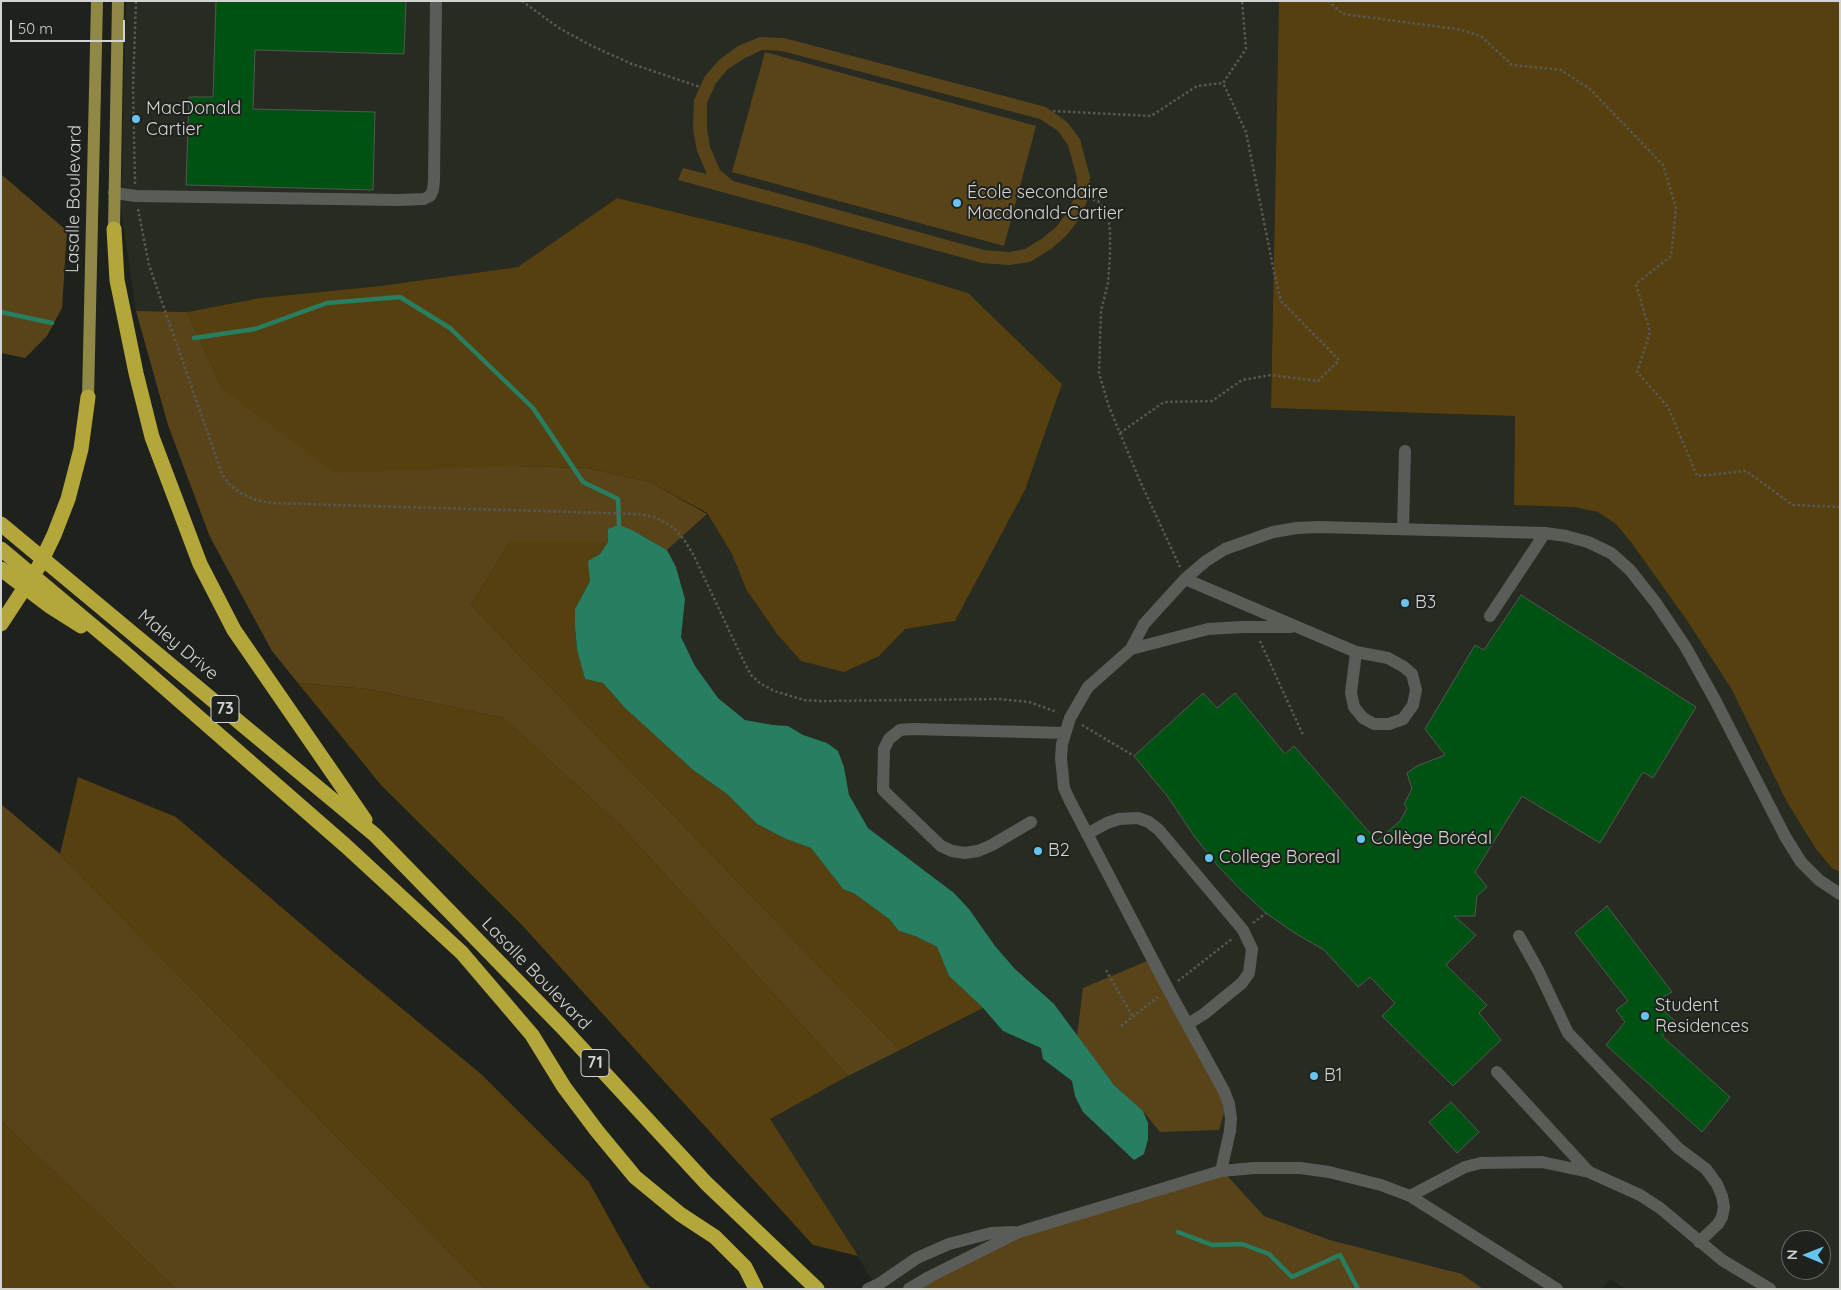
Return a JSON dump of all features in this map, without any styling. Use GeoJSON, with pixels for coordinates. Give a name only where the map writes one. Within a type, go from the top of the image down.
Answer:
{"type":"FeatureCollection","features":[{"type":"Feature","properties":{"kind":"highway"},"geometry":{"type":"LineString","coordinates":[[114,229],[118,280],[136,374],[152,437],[200,564],[234,630],[375,835]]}},
{"type":"Feature","properties":{"kind":"highway"},"geometry":{"type":"LineString","coordinates":[[1,624],[39,566],[68,499],[81,449],[88,397]]}},
{"type":"Feature","properties":{"kind":"highway","name":"Maley Drive"},"geometry":{"type":"LineString","coordinates":[[1,524],[375,835]]}},
{"type":"Feature","properties":{"kind":"highway","name":"71"},"geometry":{"type":"LineString","coordinates":[[2,550],[54,602],[125,653],[346,846],[462,953],[532,1035],[564,1087],[635,1177],[680,1214],[715,1237],[745,1267],[756,1289]]}},
{"type":"Feature","properties":{"kind":"highway"},"geometry":{"type":"LineString","coordinates":[[1,569],[54,602]]}},
{"type":"Feature","properties":{"kind":"highway","name":"Lasalle Boulevard"},"geometry":{"type":"LineString","coordinates":[[375,835],[562,1027],[706,1183],[817,1289]]}},
{"type":"Feature","properties":{"kind":"main road","name":"Lasalle Boulevard"},"geometry":{"type":"LineString","coordinates":[[88,397],[97,1]]}},
{"type":"Feature","properties":{"kind":"main road"},"geometry":{"type":"LineString","coordinates":[[114,229],[118,1]]}},
{"type":"Feature","properties":{"kind":"street"},"geometry":{"type":"LineString","coordinates":[[114,193],[136,196],[399,200],[424,199],[430,196],[434,180],[436,1]]}},
{"type":"Feature","properties":{"kind":"street"},"geometry":{"type":"LineString","coordinates":[[1403,529],[1405,451]]}},
{"type":"Feature","properties":{"kind":"street"},"geometry":{"type":"LineString","coordinates":[[1221,1171],[1231,1118],[1224,1091],[1168,990],[1064,788],[1061,758],[1065,733],[1070,718],[1088,687],[1131,648],[1144,624],[1185,579],[1206,562],[1226,550],[1273,532],[1318,527],[1545,533],[1588,542],[1611,553],[1630,570],[1656,603],[1685,646],[1786,838],[1802,862],[1820,880],[1840,894]]}},
{"type":"Feature","properties":{"kind":"street"},"geometry":{"type":"LineString","coordinates":[[1490,616],[1545,533]]}},
{"type":"Feature","properties":{"kind":"street"},"geometry":{"type":"LineString","coordinates":[[1185,579],[1356,652],[1388,658],[1404,667],[1412,674],[1416,690],[1413,705],[1402,719],[1389,724],[1374,724],[1362,718],[1354,707],[1352,693],[1356,652]]}},
{"type":"Feature","properties":{"kind":"street"},"geometry":{"type":"LineString","coordinates":[[1131,648],[1208,630],[1297,627]]}},
{"type":"Feature","properties":{"kind":"street"},"geometry":{"type":"LineString","coordinates":[[1031,822],[978,851],[965,853],[952,851],[941,846],[883,790],[884,749],[888,739],[900,730],[911,728],[1065,733]]}},
{"type":"Feature","properties":{"kind":"street"},"geometry":{"type":"LineString","coordinates":[[1087,834],[1119,819],[1138,818],[1149,822],[1159,830],[1243,930],[1252,949],[1249,974],[1242,983],[1204,1014],[1188,1024]]}},
{"type":"Feature","properties":{"kind":"street"},"geometry":{"type":"LineString","coordinates":[[1519,936],[1538,970],[1568,1033],[1678,1148],[1706,1169],[1717,1184],[1723,1201],[1722,1217],[1718,1224],[1699,1242]]}},
{"type":"Feature","properties":{"kind":"street"},"geometry":{"type":"LineString","coordinates":[[1497,1072],[1589,1172]]}},
{"type":"Feature","properties":{"kind":"street"},"geometry":{"type":"LineString","coordinates":[[1410,1196],[1465,1167],[1481,1163],[1542,1162],[1589,1172],[1640,1195],[1660,1208],[1728,1264],[1770,1289]]}},
{"type":"Feature","properties":{"kind":"street"},"geometry":{"type":"LineString","coordinates":[[909,1289],[929,1277],[1020,1232],[1221,1171],[1254,1168],[1300,1168],[1329,1172],[1410,1196],[1557,1289]]}},
{"type":"Feature","properties":{"kind":"street"},"geometry":{"type":"LineString","coordinates":[[868,1289],[917,1258],[949,1244],[991,1233],[1020,1232]]}},
{"type":"Feature","properties":{"kind":"path"},"geometry":{"type":"LineString","coordinates":[[136,1],[133,87],[136,196],[149,265],[219,464],[229,484],[242,494],[270,503],[630,514],[655,517],[674,528],[685,541],[751,675],[774,691],[804,700],[821,701],[1000,699],[1029,702],[1070,718],[1134,756]]}},
{"type":"Feature","properties":{"kind":"path"},"geometry":{"type":"LineString","coordinates":[[522,1],[559,28],[592,46],[632,64],[700,87]]}},
{"type":"Feature","properties":{"kind":"path"},"geometry":{"type":"LineString","coordinates":[[1052,112],[1151,116],[1197,86],[1223,83],[1246,49],[1242,1]]}},
{"type":"Feature","properties":{"kind":"path"},"geometry":{"type":"LineString","coordinates":[[1328,1],[1343,14],[1457,29],[1481,36],[1512,64],[1561,70],[1590,89],[1663,165],[1676,208],[1671,256],[1636,284],[1650,332],[1637,372],[1668,407],[1697,476],[1746,471],[1793,505],[1840,508]]}},
{"type":"Feature","properties":{"kind":"path"},"geometry":{"type":"LineString","coordinates":[[1120,433],[1164,402],[1212,401],[1242,380],[1271,375],[1318,381],[1339,360],[1281,301],[1246,132],[1223,83]]}},
{"type":"Feature","properties":{"kind":"path"},"geometry":{"type":"LineString","coordinates":[[1088,198],[1098,201],[1108,215],[1110,230],[1108,283],[1101,311],[1100,373],[1109,407],[1140,481],[1185,579]]}},
{"type":"Feature","properties":{"kind":"path"},"geometry":{"type":"LineString","coordinates":[[1253,627],[1302,735]]}},
{"type":"Feature","properties":{"kind":"path"},"geometry":{"type":"LineString","coordinates":[[1122,1026],[1266,913]]}},
{"type":"Feature","properties":{"kind":"path"},"geometry":{"type":"LineString","coordinates":[[1106,970],[1133,1017]]}},
{"type":"Feature","properties":{"kind":"shaded area","name":"Collège Boréal"},"geometry":{"type":"Polygon","coordinates":[[[126,1],[1279,1],[1271,408],[1515,416],[1514,501],[1840,506],[1840,1289],[1625,1289],[1610,1279],[1602,1289],[1483,1289],[1462,1274],[1330,1240],[1264,1216],[1222,1170],[906,1289],[878,1289],[770,1119],[848,1076],[983,1008],[1003,1031],[1042,1048],[1043,1059],[1072,1081],[1075,1096],[1128,1098],[1114,1085],[1054,1004],[1015,969],[995,946],[969,909],[954,893],[868,828],[849,795],[844,767],[827,743],[803,735],[788,726],[745,720],[718,698],[695,666],[681,637],[685,599],[676,567],[667,550],[707,514],[732,554],[746,589],[777,634],[801,661],[879,656],[905,629],[955,621],[1025,490],[1062,384],[967,293],[806,244],[617,198],[518,267],[380,286],[260,298],[187,312],[136,311],[121,209],[126,1]]]}},
{"type":"Feature","properties":{"kind":"shaded area"},"geometry":{"type":"Polygon","coordinates":[[[1279,1],[1840,1],[1840,872],[1832,868],[1816,849],[1787,802],[1731,688],[1686,619],[1616,524],[1598,512],[1574,507],[1514,505],[1515,416],[1271,408],[1279,1]]]}},
{"type":"Feature","properties":{"kind":"shaded area"},"geometry":{"type":"Polygon","coordinates":[[[760,37],[784,38],[1046,107],[1067,122],[1080,139],[1090,177],[1088,198],[1081,217],[1066,236],[1051,249],[1030,262],[1009,265],[982,263],[678,180],[683,168],[707,174],[697,151],[693,129],[694,100],[705,76],[719,60],[738,46],[760,37]],[[762,50],[728,69],[716,83],[707,103],[707,128],[710,147],[720,170],[733,181],[984,250],[1009,252],[1025,249],[1056,227],[1069,210],[1075,195],[1077,178],[1068,145],[1058,131],[1040,119],[782,51],[762,50]]]}},
{"type":"Feature","properties":{"kind":"shaded area"},"geometry":{"type":"Polygon","coordinates":[[[765,52],[1036,126],[1004,246],[732,172],[765,52]]]}},
{"type":"Feature","properties":{"kind":"shaded area"},"geometry":{"type":"Polygon","coordinates":[[[1,174],[67,231],[62,308],[47,336],[25,358],[1,353],[1,174]]]}},
{"type":"Feature","properties":{"kind":"shaded area"},"geometry":{"type":"Polygon","coordinates":[[[617,198],[806,244],[968,293],[1062,384],[1025,490],[955,621],[905,629],[879,656],[844,672],[801,661],[777,634],[746,589],[732,554],[707,513],[650,482],[588,468],[517,466],[335,473],[223,390],[187,312],[260,298],[380,286],[518,267],[617,198]]]}},
{"type":"Feature","properties":{"kind":"shaded area"},"geometry":{"type":"Polygon","coordinates":[[[136,311],[187,312],[223,390],[517,466],[588,468],[650,482],[707,514],[667,550],[632,530],[608,529],[608,542],[510,542],[471,605],[900,1050],[848,1076],[621,826],[503,718],[368,689],[298,683],[272,651],[210,537],[168,425],[136,311]]]}},
{"type":"Feature","properties":{"kind":"shaded area"},"geometry":{"type":"Polygon","coordinates":[[[619,525],[632,530],[667,550],[676,567],[685,599],[681,637],[695,666],[718,698],[745,720],[788,726],[803,735],[827,743],[838,751],[844,767],[849,795],[868,828],[954,893],[969,909],[995,946],[1015,969],[1054,1004],[1114,1085],[1143,1111],[1148,1123],[1148,1139],[1144,1154],[1134,1160],[1083,1112],[1075,1096],[1072,1081],[1043,1059],[1041,1048],[1003,1031],[983,1008],[949,976],[937,947],[915,936],[899,931],[889,919],[855,894],[843,889],[811,848],[786,839],[757,824],[727,794],[693,770],[625,708],[603,683],[585,679],[577,650],[575,609],[590,581],[588,561],[600,554],[608,542],[608,529],[619,525]]]}},
{"type":"Feature","properties":{"kind":"shaded area"},"geometry":{"type":"Polygon","coordinates":[[[510,542],[608,542],[600,554],[589,561],[590,581],[575,609],[577,650],[585,679],[603,683],[625,708],[693,770],[727,794],[757,824],[786,839],[811,848],[843,889],[855,894],[889,919],[899,931],[915,936],[937,947],[949,976],[983,1008],[900,1050],[471,605],[510,542]]]}},
{"type":"Feature","properties":{"kind":"shaded area"},"geometry":{"type":"Polygon","coordinates":[[[298,683],[368,689],[503,718],[621,826],[848,1076],[770,1119],[858,1256],[813,1245],[521,924],[381,785],[298,683]]]}},
{"type":"Feature","properties":{"kind":"shaded area"},"geometry":{"type":"Polygon","coordinates":[[[78,777],[176,817],[336,954],[481,1074],[589,1182],[645,1283],[651,1289],[486,1289],[60,854],[78,777]]]}},
{"type":"Feature","properties":{"kind":"shaded area"},"geometry":{"type":"Polygon","coordinates":[[[1,804],[60,854],[486,1289],[176,1289],[1,1121],[1,804]]]}},
{"type":"Feature","properties":{"kind":"shaded area"},"geometry":{"type":"Polygon","coordinates":[[[1152,959],[1208,1062],[1225,1109],[1219,1130],[1160,1132],[1143,1111],[1114,1085],[1077,1036],[1083,988],[1152,959]]]}},
{"type":"Feature","properties":{"kind":"shaded area"},"geometry":{"type":"Polygon","coordinates":[[[1,1121],[176,1289],[1,1289],[1,1121]]]}},
{"type":"Feature","properties":{"kind":"shaded area"},"geometry":{"type":"Polygon","coordinates":[[[1222,1170],[1264,1216],[1330,1240],[1462,1274],[1483,1289],[906,1289],[970,1250],[1222,1170]]]}},
{"type":"Feature","properties":{"kind":"building"},"geometry":{"type":"Polygon","coordinates":[[[216,1],[406,1],[404,54],[255,50],[253,109],[375,112],[373,190],[186,185],[189,97],[213,97],[216,1]]]}},
{"type":"Feature","properties":{"kind":"building"},"geometry":{"type":"Polygon","coordinates":[[[1521,595],[1696,707],[1653,778],[1643,772],[1600,843],[1522,796],[1475,872],[1487,887],[1477,896],[1475,916],[1454,916],[1476,935],[1446,965],[1487,1005],[1479,1013],[1501,1040],[1453,1086],[1382,1016],[1395,1003],[1370,977],[1358,987],[1324,950],[1266,913],[1241,890],[1218,866],[1194,836],[1168,797],[1134,756],[1203,693],[1217,708],[1235,693],[1285,754],[1294,746],[1377,841],[1400,821],[1407,808],[1404,804],[1412,789],[1407,773],[1417,766],[1445,755],[1425,729],[1475,645],[1484,650],[1521,595]]]}},
{"type":"Feature","properties":{"kind":"building","name":"Student Residences"},"geometry":{"type":"Polygon","coordinates":[[[1607,906],[1672,992],[1654,1002],[1675,1021],[1662,1036],[1730,1097],[1702,1132],[1606,1045],[1625,1022],[1616,1010],[1628,1001],[1575,933],[1607,906]]]}},
{"type":"Feature","properties":{"kind":"building"},"geometry":{"type":"Polygon","coordinates":[[[1451,1102],[1479,1132],[1457,1153],[1429,1122],[1451,1102]]]}},
{"type":"Feature","properties":{"kind":"waterway"},"geometry":{"type":"LineString","coordinates":[[194,338],[255,329],[327,303],[400,297],[450,328],[533,408],[583,482],[618,499],[619,525]]}},
{"type":"Feature","properties":{"kind":"waterway"},"geometry":{"type":"LineString","coordinates":[[1,312],[52,323]]}},
{"type":"Feature","properties":{"kind":"waterway"},"geometry":{"type":"LineString","coordinates":[[1178,1232],[1212,1245],[1242,1244],[1269,1254],[1292,1277],[1340,1255],[1358,1289]]}},
{"type":"Feature","properties":{"kind":"place","name":"MacDonald Cartier"},"geometry":{"type":"Point","coordinates":[136,119]}},
{"type":"Feature","properties":{"kind":"place","name":"École secondaire Macdonald-Cartier"},"geometry":{"type":"Point","coordinates":[957,203]}},
{"type":"Feature","properties":{"kind":"place","name":"B3"},"geometry":{"type":"Point","coordinates":[1405,603]}},
{"type":"Feature","properties":{"kind":"place","name":"Collège Boréal"},"geometry":{"type":"Point","coordinates":[1361,839]}},
{"type":"Feature","properties":{"kind":"place","name":"B2"},"geometry":{"type":"Point","coordinates":[1038,851]}},
{"type":"Feature","properties":{"kind":"place","name":"College Boreal"},"geometry":{"type":"Point","coordinates":[1209,858]}},
{"type":"Feature","properties":{"kind":"place","name":"Student Residences"},"geometry":{"type":"Point","coordinates":[1645,1016]}},
{"type":"Feature","properties":{"kind":"place","name":"B1"},"geometry":{"type":"Point","coordinates":[1314,1076]}}]}
